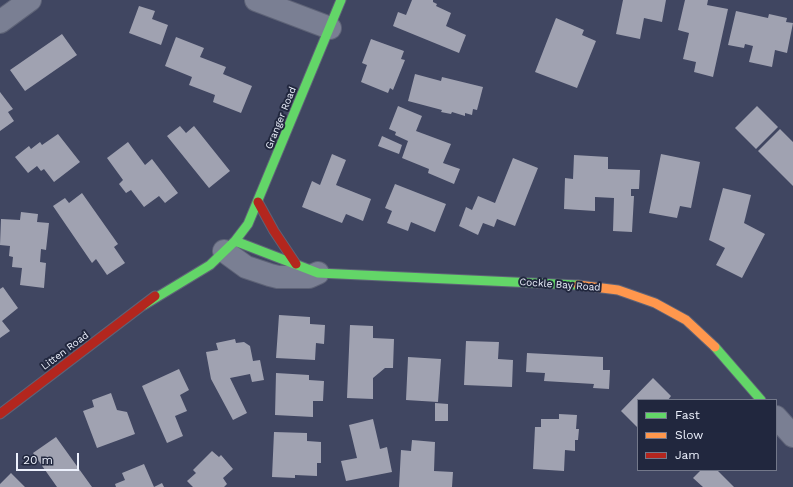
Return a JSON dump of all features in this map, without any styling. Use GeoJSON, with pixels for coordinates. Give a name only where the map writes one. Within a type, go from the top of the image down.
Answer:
{"type":"FeatureCollection","features":[{"type":"Feature","properties":{"kind":"street"},"geometry":{"type":"LineString","coordinates":[[0,22],[30,0]]}},
{"type":"Feature","properties":{"kind":"street"},"geometry":{"type":"LineString","coordinates":[[256,0],[330,28]]}},
{"type":"Feature","properties":{"kind":"street","name":"Granger Road"},"geometry":{"type":"LineString","coordinates":[[226,248],[248,224],[341,0]]}},
{"type":"Feature","properties":{"kind":"street"},"geometry":{"type":"LineString","coordinates":[[258,202],[274,232],[296,264]]}},
{"type":"Feature","properties":{"kind":"street","name":"Cockle Bay Road"},"geometry":{"type":"LineString","coordinates":[[226,248],[296,264],[318,273],[581,285],[618,290],[655,303],[686,320],[722,354],[760,399]]}},
{"type":"Feature","properties":{"kind":"street","name":"Cockle Bay Road"},"geometry":{"type":"LineString","coordinates":[[226,248],[246,268],[270,275],[278,277],[309,277],[318,273]]}},
{"type":"Feature","properties":{"kind":"street","name":"Litten Road"},"geometry":{"type":"LineString","coordinates":[[0,414],[199,262],[226,248]]}},
{"type":"Feature","properties":{"kind":"street"},"geometry":{"type":"LineString","coordinates":[[777,418],[793,436]]}},
{"type":"Feature","properties":{"kind":"building"},"geometry":{"type":"Polygon","coordinates":[[[412,0],[433,0],[433,2],[437,4],[436,6],[451,13],[446,26],[466,35],[459,53],[393,26],[398,12],[406,15],[412,0]]]}},
{"type":"Feature","properties":{"kind":"building"},"geometry":{"type":"Polygon","coordinates":[[[623,0],[666,0],[662,22],[644,18],[640,39],[616,34],[623,0]]]}},
{"type":"Feature","properties":{"kind":"building"},"geometry":{"type":"Polygon","coordinates":[[[685,0],[708,0],[707,5],[728,9],[713,77],[694,72],[696,62],[683,59],[689,33],[678,30],[685,0]]]}},
{"type":"Feature","properties":{"kind":"building"},"geometry":{"type":"Polygon","coordinates":[[[139,6],[155,11],[152,19],[168,25],[161,45],[129,33],[139,6]]]}},
{"type":"Feature","properties":{"kind":"building"},"geometry":{"type":"Polygon","coordinates":[[[736,11],[768,18],[769,14],[787,18],[786,22],[793,23],[787,53],[775,50],[772,67],[749,62],[753,46],[745,44],[744,48],[728,45],[736,11]]]}},
{"type":"Feature","properties":{"kind":"building"},"geometry":{"type":"Polygon","coordinates":[[[556,18],[584,30],[582,35],[596,41],[577,88],[535,72],[556,18]]]}},
{"type":"Feature","properties":{"kind":"building"},"geometry":{"type":"Polygon","coordinates":[[[62,34],[77,55],[25,91],[10,70],[62,34]]]}},
{"type":"Feature","properties":{"kind":"building"},"geometry":{"type":"Polygon","coordinates":[[[176,37],[204,48],[200,57],[226,67],[223,74],[252,86],[241,113],[213,102],[215,95],[189,85],[192,77],[165,66],[176,37]]]}},
{"type":"Feature","properties":{"kind":"building"},"geometry":{"type":"Polygon","coordinates":[[[371,39],[404,51],[401,59],[405,60],[393,90],[390,88],[388,93],[361,82],[367,65],[362,63],[371,39]]]}},
{"type":"Feature","properties":{"kind":"building"},"geometry":{"type":"Polygon","coordinates":[[[415,74],[441,81],[442,77],[483,87],[477,110],[473,109],[472,115],[465,113],[465,116],[452,112],[451,114],[441,112],[442,110],[408,101],[415,74]]]}},
{"type":"Feature","properties":{"kind":"building"},"geometry":{"type":"Polygon","coordinates":[[[0,92],[13,109],[8,112],[14,121],[0,131],[0,92]]]}},
{"type":"Feature","properties":{"kind":"building"},"geometry":{"type":"Polygon","coordinates":[[[398,106],[422,116],[416,131],[451,144],[443,163],[460,169],[454,184],[428,173],[429,169],[402,158],[408,141],[395,135],[396,132],[389,129],[398,106]]]}},
{"type":"Feature","properties":{"kind":"building"},"geometry":{"type":"Polygon","coordinates":[[[757,106],[778,127],[756,149],[735,128],[757,106]]]}},
{"type":"Feature","properties":{"kind":"building"},"geometry":{"type":"Polygon","coordinates":[[[180,126],[186,133],[194,126],[230,171],[209,188],[167,136],[180,126]]]}},
{"type":"Feature","properties":{"kind":"building"},"geometry":{"type":"Polygon","coordinates":[[[780,129],[793,142],[793,186],[758,151],[780,129]]]}},
{"type":"Feature","properties":{"kind":"building"},"geometry":{"type":"Polygon","coordinates":[[[58,134],[80,162],[54,182],[44,169],[41,171],[37,166],[28,173],[15,157],[29,146],[31,149],[40,142],[42,145],[58,134]]]}},
{"type":"Feature","properties":{"kind":"building"},"geometry":{"type":"Polygon","coordinates":[[[382,136],[402,145],[399,154],[378,146],[382,136]]]}},
{"type":"Feature","properties":{"kind":"building"},"geometry":{"type":"Polygon","coordinates":[[[128,142],[145,165],[152,159],[178,193],[165,203],[159,196],[144,207],[131,190],[126,193],[119,184],[123,180],[107,158],[128,142]]]}},
{"type":"Feature","properties":{"kind":"building"},"geometry":{"type":"Polygon","coordinates":[[[332,154],[346,160],[336,185],[371,199],[363,221],[346,214],[342,223],[302,207],[312,181],[320,185],[332,154]]]}},
{"type":"Feature","properties":{"kind":"building"},"geometry":{"type":"Polygon","coordinates":[[[661,154],[700,162],[691,208],[680,206],[677,218],[649,213],[661,154]]]}},
{"type":"Feature","properties":{"kind":"building"},"geometry":{"type":"Polygon","coordinates":[[[574,155],[608,157],[608,169],[640,170],[639,189],[631,189],[631,196],[634,196],[632,232],[613,231],[614,198],[595,197],[595,211],[564,209],[565,178],[573,179],[574,155]]]}},
{"type":"Feature","properties":{"kind":"building"},"geometry":{"type":"Polygon","coordinates":[[[513,158],[538,168],[515,226],[497,219],[494,227],[483,223],[478,235],[459,226],[466,207],[472,210],[478,196],[495,203],[513,158]]]}},
{"type":"Feature","properties":{"kind":"building"},"geometry":{"type":"Polygon","coordinates":[[[395,184],[446,204],[435,232],[411,222],[408,231],[387,223],[392,211],[385,208],[395,184]]]}},
{"type":"Feature","properties":{"kind":"building"},"geometry":{"type":"Polygon","coordinates":[[[723,188],[751,195],[744,223],[765,234],[742,278],[716,265],[725,248],[709,240],[723,188]]]}},
{"type":"Feature","properties":{"kind":"building"},"geometry":{"type":"Polygon","coordinates":[[[82,193],[118,244],[114,247],[125,263],[107,275],[96,259],[92,263],[53,206],[65,198],[69,203],[82,193]]]}},
{"type":"Feature","properties":{"kind":"building"},"geometry":{"type":"Polygon","coordinates":[[[21,212],[38,214],[37,222],[49,223],[46,250],[41,249],[40,262],[46,263],[44,288],[20,285],[22,268],[12,267],[13,257],[9,256],[10,246],[0,245],[1,219],[20,220],[21,212]]]}},
{"type":"Feature","properties":{"kind":"building"},"geometry":{"type":"Polygon","coordinates":[[[3,287],[18,308],[2,321],[10,331],[0,338],[0,289],[3,287]]]}},
{"type":"Feature","properties":{"kind":"building"},"geometry":{"type":"Polygon","coordinates":[[[279,315],[310,317],[310,324],[325,325],[324,344],[316,343],[315,360],[276,358],[279,315]]]}},
{"type":"Feature","properties":{"kind":"building"},"geometry":{"type":"Polygon","coordinates":[[[350,325],[373,326],[373,338],[394,339],[393,368],[385,368],[373,378],[373,399],[347,398],[350,325]]]}},
{"type":"Feature","properties":{"kind":"building"},"geometry":{"type":"Polygon","coordinates":[[[235,339],[236,343],[244,342],[250,346],[253,361],[260,360],[264,380],[252,382],[250,374],[230,378],[247,413],[233,420],[211,379],[206,352],[218,350],[216,343],[235,339]]]}},
{"type":"Feature","properties":{"kind":"building"},"geometry":{"type":"Polygon","coordinates":[[[466,341],[499,342],[498,359],[513,360],[512,387],[464,385],[466,341]]]}},
{"type":"Feature","properties":{"kind":"building"},"geometry":{"type":"Polygon","coordinates":[[[527,353],[603,357],[603,370],[610,370],[609,389],[593,388],[594,384],[544,381],[545,373],[526,372],[527,353]]]}},
{"type":"Feature","properties":{"kind":"building"},"geometry":{"type":"Polygon","coordinates":[[[408,357],[441,359],[438,402],[406,400],[408,357]]]}},
{"type":"Feature","properties":{"kind":"building"},"geometry":{"type":"Polygon","coordinates":[[[179,369],[189,390],[180,395],[187,411],[175,416],[183,436],[167,443],[142,386],[179,369]]]}},
{"type":"Feature","properties":{"kind":"building"},"geometry":{"type":"Polygon","coordinates":[[[276,373],[309,375],[309,380],[324,381],[323,401],[313,401],[313,417],[275,415],[276,373]]]}},
{"type":"Feature","properties":{"kind":"building"},"geometry":{"type":"Polygon","coordinates":[[[653,378],[671,396],[669,399],[637,399],[637,427],[621,411],[653,378]]]}},
{"type":"Feature","properties":{"kind":"building"},"geometry":{"type":"Polygon","coordinates":[[[111,393],[117,410],[127,412],[135,434],[97,448],[83,411],[94,407],[92,400],[111,393]]]}},
{"type":"Feature","properties":{"kind":"building"},"geometry":{"type":"Polygon","coordinates":[[[435,403],[448,404],[448,421],[435,421],[435,403]]]}},
{"type":"Feature","properties":{"kind":"building"},"geometry":{"type":"Polygon","coordinates":[[[559,414],[577,415],[576,429],[579,429],[578,440],[575,440],[575,451],[565,450],[564,471],[533,469],[535,427],[541,427],[541,419],[559,419],[559,414]]]}},
{"type":"Feature","properties":{"kind":"building"},"geometry":{"type":"Polygon","coordinates":[[[373,419],[380,449],[387,447],[392,472],[346,481],[341,461],[357,458],[349,425],[373,419]]]}},
{"type":"Feature","properties":{"kind":"building"},"geometry":{"type":"Polygon","coordinates":[[[274,432],[307,433],[307,441],[321,442],[321,463],[317,463],[317,476],[295,475],[295,478],[272,477],[274,432]]]}},
{"type":"Feature","properties":{"kind":"building"},"geometry":{"type":"Polygon","coordinates":[[[56,437],[92,487],[57,487],[33,453],[56,437]]]}},
{"type":"Feature","properties":{"kind":"building"},"geometry":{"type":"Polygon","coordinates":[[[412,440],[435,442],[434,471],[453,472],[452,487],[399,487],[401,450],[411,451],[412,440]]]}},
{"type":"Feature","properties":{"kind":"building"},"geometry":{"type":"Polygon","coordinates":[[[212,451],[219,457],[221,455],[233,469],[223,478],[227,484],[224,487],[193,487],[187,481],[196,473],[193,470],[212,451]]]}},
{"type":"Feature","properties":{"kind":"building"},"geometry":{"type":"Polygon","coordinates":[[[144,464],[154,487],[116,487],[115,484],[125,480],[122,473],[144,464]]]}},
{"type":"Feature","properties":{"kind":"building"},"geometry":{"type":"Polygon","coordinates":[[[700,471],[718,471],[734,487],[703,487],[693,478],[700,471]]]}},
{"type":"Feature","properties":{"kind":"building"},"geometry":{"type":"Polygon","coordinates":[[[11,473],[25,487],[0,487],[0,484],[11,473]]]}},
{"type":"Feature","properties":{"kind":"building"},"geometry":{"type":"Polygon","coordinates":[[[162,483],[164,487],[154,487],[162,483]]]}},
{"type":"Feature","properties":{"kind":"traffic: fast"},"geometry":{"type":"LineString","coordinates":[[144,305],[210,265],[235,241],[248,224],[341,0]]}},
{"type":"Feature","properties":{"kind":"traffic: fast"},"geometry":{"type":"LineString","coordinates":[[235,241],[318,273],[578,285]]}},
{"type":"Feature","properties":{"kind":"traffic: fast"},"geometry":{"type":"LineString","coordinates":[[715,347],[760,399]]}},
{"type":"Feature","properties":{"kind":"traffic: slow"},"geometry":{"type":"LineString","coordinates":[[578,285],[618,290],[655,303],[686,320],[715,347]]}},
{"type":"Feature","properties":{"kind":"traffic: jam"},"geometry":{"type":"LineString","coordinates":[[258,202],[274,231],[296,264]]}},
{"type":"Feature","properties":{"kind":"traffic: jam"},"geometry":{"type":"LineString","coordinates":[[0,414],[155,296]]}}]}
